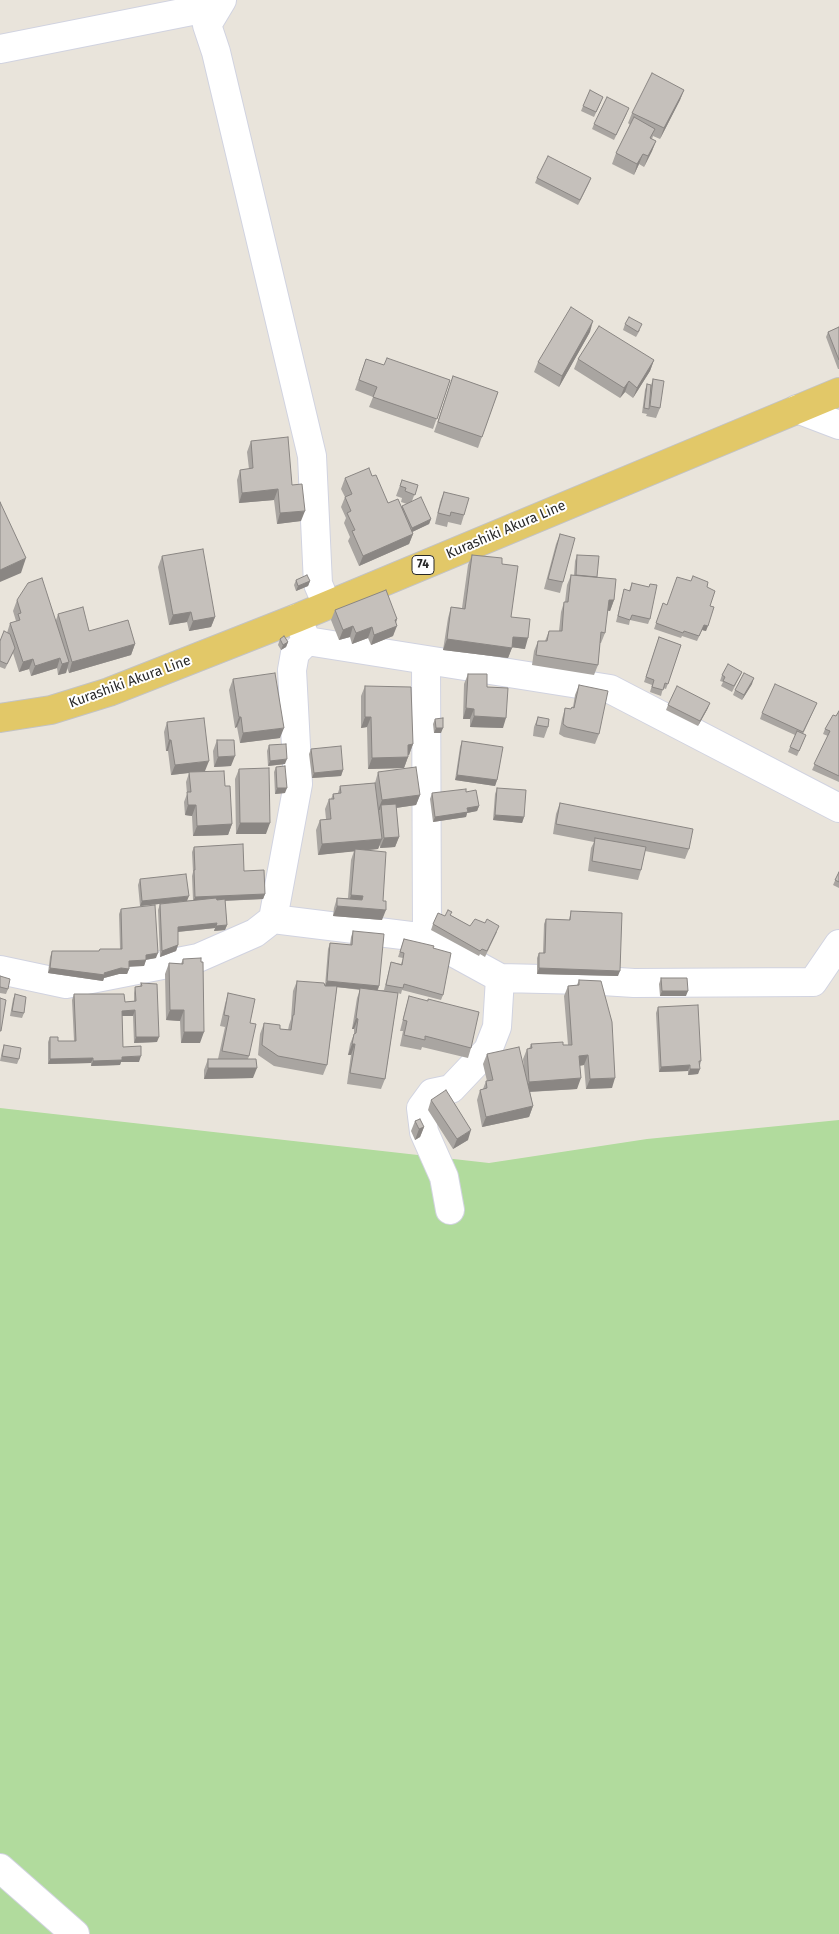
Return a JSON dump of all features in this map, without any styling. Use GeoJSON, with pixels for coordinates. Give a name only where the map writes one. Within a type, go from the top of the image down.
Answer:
{"type":"FeatureCollection","features":[{"type":"Feature","properties":{"kind":"main road","name":"Kurashiki Akura Line"},"geometry":{"type":"LineString","coordinates":[[0,718],[51,710],[302,630],[327,605],[839,392]]}},
{"type":"Feature","properties":{"kind":"street"},"geometry":{"type":"LineString","coordinates":[[0,49],[220,3]]}},
{"type":"Feature","properties":{"kind":"street"},"geometry":{"type":"LineString","coordinates":[[220,3],[206,25],[216,52],[312,456],[318,584],[327,605]]}},
{"type":"Feature","properties":{"kind":"street"},"geometry":{"type":"LineString","coordinates":[[797,409],[839,425]]}},
{"type":"Feature","properties":{"kind":"street"},"geometry":{"type":"LineString","coordinates":[[0,970],[66,984],[198,958],[255,933],[273,919],[298,784],[292,670],[302,630],[426,660],[610,688],[839,808]]}},
{"type":"Feature","properties":{"kind":"street"},"geometry":{"type":"LineString","coordinates":[[426,660],[427,938]]}},
{"type":"Feature","properties":{"kind":"street"},"geometry":{"type":"LineString","coordinates":[[273,919],[427,938],[500,978],[634,983],[813,982],[839,944]]}},
{"type":"Feature","properties":{"kind":"street"},"geometry":{"type":"LineString","coordinates":[[450,1210],[444,1177],[424,1132],[421,1108],[432,1093],[451,1089],[488,1050],[497,1027],[500,978]]}},
{"type":"Feature","properties":{"kind":"street"},"geometry":{"type":"LineString","coordinates":[[0,1868],[75,1934]]}},
{"type":"Feature","properties":{"kind":"green space"},"geometry":{"type":"Polygon","coordinates":[[[0,1108],[489,1163],[647,1139],[839,1120],[839,1934],[0,1934],[0,1108]]]}},
{"type":"Feature","properties":{"kind":"building"},"geometry":{"type":"Polygon","coordinates":[[[652,73],[684,90],[664,128],[632,113],[652,73]]]}},
{"type":"Feature","properties":{"kind":"building"},"geometry":{"type":"Polygon","coordinates":[[[590,90],[603,97],[596,112],[583,106],[590,90]]]}},
{"type":"Feature","properties":{"kind":"building"},"geometry":{"type":"Polygon","coordinates":[[[607,97],[629,108],[616,135],[594,124],[607,97]]]}},
{"type":"Feature","properties":{"kind":"building"},"geometry":{"type":"Polygon","coordinates":[[[634,117],[655,129],[650,138],[656,141],[648,156],[643,154],[637,164],[616,153],[634,117]]]}},
{"type":"Feature","properties":{"kind":"building"},"geometry":{"type":"Polygon","coordinates":[[[548,156],[591,178],[580,200],[537,178],[548,156]]]}},
{"type":"Feature","properties":{"kind":"building"},"geometry":{"type":"Polygon","coordinates":[[[571,307],[593,321],[562,376],[538,362],[571,307]]]}},
{"type":"Feature","properties":{"kind":"building"},"geometry":{"type":"Polygon","coordinates":[[[629,317],[642,324],[638,332],[625,324],[629,317]]]}},
{"type":"Feature","properties":{"kind":"building"},"geometry":{"type":"Polygon","coordinates":[[[599,326],[654,360],[637,388],[629,381],[624,388],[578,359],[599,326]]]}},
{"type":"Feature","properties":{"kind":"building"},"geometry":{"type":"Polygon","coordinates":[[[839,327],[839,360],[828,332],[839,327]]]}},
{"type":"Feature","properties":{"kind":"building"},"geometry":{"type":"Polygon","coordinates":[[[387,358],[450,380],[437,419],[373,397],[377,387],[359,380],[366,359],[384,365],[387,358]]]}},
{"type":"Feature","properties":{"kind":"building"},"geometry":{"type":"Polygon","coordinates":[[[453,376],[498,392],[482,437],[438,422],[453,376]]]}},
{"type":"Feature","properties":{"kind":"building"},"geometry":{"type":"Polygon","coordinates":[[[653,379],[664,381],[660,408],[650,406],[653,379]]]}},
{"type":"Feature","properties":{"kind":"building"},"geometry":{"type":"Polygon","coordinates":[[[647,384],[651,385],[649,409],[644,408],[647,384]]]}},
{"type":"Feature","properties":{"kind":"building"},"geometry":{"type":"Polygon","coordinates":[[[288,437],[292,485],[302,484],[305,511],[280,513],[278,489],[242,493],[240,470],[253,468],[251,441],[288,437]]]}},
{"type":"Feature","properties":{"kind":"building"},"geometry":{"type":"Polygon","coordinates":[[[369,468],[372,476],[376,475],[388,503],[398,499],[413,534],[363,556],[352,531],[355,530],[347,513],[351,511],[345,497],[352,494],[345,478],[369,468]]]}},
{"type":"Feature","properties":{"kind":"building"},"geometry":{"type":"Polygon","coordinates":[[[402,480],[418,485],[415,495],[405,491],[406,488],[400,486],[402,480]]]}},
{"type":"Feature","properties":{"kind":"building"},"geometry":{"type":"Polygon","coordinates":[[[444,492],[469,498],[464,515],[451,512],[450,516],[438,513],[444,492]]]}},
{"type":"Feature","properties":{"kind":"building"},"geometry":{"type":"Polygon","coordinates":[[[421,497],[431,519],[412,528],[402,506],[421,497]]]}},
{"type":"Feature","properties":{"kind":"building"},"geometry":{"type":"Polygon","coordinates":[[[0,502],[26,558],[0,570],[0,502]]]}},
{"type":"Feature","properties":{"kind":"building"},"geometry":{"type":"Polygon","coordinates":[[[560,534],[575,538],[563,582],[548,579],[560,534]]]}},
{"type":"Feature","properties":{"kind":"building"},"geometry":{"type":"Polygon","coordinates":[[[203,549],[215,617],[193,621],[191,612],[173,615],[162,556],[203,549]]]}},
{"type":"Feature","properties":{"kind":"building"},"geometry":{"type":"Polygon","coordinates":[[[472,555],[502,558],[502,564],[518,566],[511,617],[530,619],[528,638],[513,637],[512,648],[447,639],[451,607],[465,609],[472,555]]]}},
{"type":"Feature","properties":{"kind":"building"},"geometry":{"type":"Polygon","coordinates":[[[577,555],[599,556],[597,577],[576,575],[577,555]]]}},
{"type":"Feature","properties":{"kind":"building"},"geometry":{"type":"Polygon","coordinates":[[[307,575],[310,581],[298,586],[296,580],[307,575]]]}},
{"type":"Feature","properties":{"kind":"building"},"geometry":{"type":"Polygon","coordinates":[[[571,575],[616,579],[614,600],[609,600],[605,633],[601,632],[598,665],[536,655],[538,641],[547,641],[549,631],[562,631],[564,602],[568,602],[571,575]]]}},
{"type":"Feature","properties":{"kind":"building"},"geometry":{"type":"Polygon","coordinates":[[[693,576],[708,582],[707,587],[715,591],[710,606],[714,607],[708,626],[704,625],[699,636],[684,631],[683,633],[656,623],[663,603],[667,605],[677,577],[691,581],[693,576]]]}},
{"type":"Feature","properties":{"kind":"building"},"geometry":{"type":"Polygon","coordinates":[[[42,578],[69,662],[62,664],[60,658],[35,666],[33,659],[23,662],[10,623],[20,620],[18,614],[21,613],[17,600],[28,583],[42,578]]]}},
{"type":"Feature","properties":{"kind":"building"},"geometry":{"type":"Polygon","coordinates":[[[632,583],[649,587],[650,584],[657,585],[650,619],[632,615],[630,620],[618,616],[624,589],[630,591],[632,583]]]}},
{"type":"Feature","properties":{"kind":"building"},"geometry":{"type":"Polygon","coordinates":[[[386,590],[397,619],[395,620],[397,626],[374,635],[372,627],[356,633],[353,626],[343,630],[335,610],[386,590]]]}},
{"type":"Feature","properties":{"kind":"building"},"geometry":{"type":"Polygon","coordinates":[[[83,607],[89,631],[128,620],[135,644],[72,662],[58,614],[83,607]]]}},
{"type":"Feature","properties":{"kind":"building"},"geometry":{"type":"Polygon","coordinates":[[[4,631],[10,634],[15,648],[7,664],[0,661],[0,641],[4,631]]]}},
{"type":"Feature","properties":{"kind":"building"},"geometry":{"type":"Polygon","coordinates":[[[284,636],[288,642],[283,645],[280,639],[284,636]]]}},
{"type":"Feature","properties":{"kind":"building"},"geometry":{"type":"Polygon","coordinates":[[[659,637],[681,645],[668,684],[665,683],[663,690],[652,687],[654,680],[646,677],[659,637]]]}},
{"type":"Feature","properties":{"kind":"building"},"geometry":{"type":"Polygon","coordinates":[[[728,664],[742,672],[734,686],[723,681],[725,677],[722,675],[728,664]]]}},
{"type":"Feature","properties":{"kind":"building"},"geometry":{"type":"Polygon","coordinates":[[[275,673],[284,728],[243,733],[233,679],[275,673]]]}},
{"type":"Feature","properties":{"kind":"building"},"geometry":{"type":"Polygon","coordinates":[[[744,673],[754,678],[744,695],[735,690],[744,673]]]}},
{"type":"Feature","properties":{"kind":"building"},"geometry":{"type":"Polygon","coordinates":[[[468,674],[487,674],[487,687],[508,688],[506,718],[474,716],[474,709],[466,708],[468,674]]]}},
{"type":"Feature","properties":{"kind":"building"},"geometry":{"type":"Polygon","coordinates":[[[775,684],[817,703],[803,732],[762,713],[775,684]]]}},
{"type":"Feature","properties":{"kind":"building"},"geometry":{"type":"Polygon","coordinates":[[[579,685],[608,691],[599,734],[567,727],[563,724],[565,708],[574,708],[579,685]]]}},
{"type":"Feature","properties":{"kind":"building"},"geometry":{"type":"Polygon","coordinates":[[[365,686],[411,687],[413,744],[408,745],[408,757],[372,758],[371,717],[365,717],[365,686]]]}},
{"type":"Feature","properties":{"kind":"building"},"geometry":{"type":"Polygon","coordinates":[[[677,686],[710,703],[700,721],[668,705],[677,686]]]}},
{"type":"Feature","properties":{"kind":"building"},"geometry":{"type":"Polygon","coordinates":[[[839,711],[839,776],[814,764],[830,731],[825,729],[833,715],[836,716],[839,711]]]}},
{"type":"Feature","properties":{"kind":"building"},"geometry":{"type":"Polygon","coordinates":[[[538,717],[549,719],[548,727],[536,725],[538,717]]]}},
{"type":"Feature","properties":{"kind":"building"},"geometry":{"type":"Polygon","coordinates":[[[204,718],[209,761],[175,765],[167,722],[204,718]]]}},
{"type":"Feature","properties":{"kind":"building"},"geometry":{"type":"Polygon","coordinates":[[[443,718],[443,728],[436,728],[435,719],[443,718]]]}},
{"type":"Feature","properties":{"kind":"building"},"geometry":{"type":"Polygon","coordinates":[[[797,731],[806,735],[799,751],[790,747],[797,731]]]}},
{"type":"Feature","properties":{"kind":"building"},"geometry":{"type":"Polygon","coordinates":[[[217,740],[234,740],[235,756],[218,757],[217,740]]]}},
{"type":"Feature","properties":{"kind":"building"},"geometry":{"type":"Polygon","coordinates":[[[462,741],[503,747],[497,780],[457,775],[462,741]]]}},
{"type":"Feature","properties":{"kind":"building"},"geometry":{"type":"Polygon","coordinates":[[[286,744],[287,759],[270,761],[269,745],[286,744]]]}},
{"type":"Feature","properties":{"kind":"building"},"geometry":{"type":"Polygon","coordinates":[[[341,746],[343,770],[314,773],[311,749],[341,746]]]}},
{"type":"Feature","properties":{"kind":"building"},"geometry":{"type":"Polygon","coordinates":[[[285,766],[287,788],[277,788],[276,767],[285,766]]]}},
{"type":"Feature","properties":{"kind":"building"},"geometry":{"type":"Polygon","coordinates":[[[416,767],[420,795],[382,800],[378,772],[416,767]]]}},
{"type":"Feature","properties":{"kind":"building"},"geometry":{"type":"Polygon","coordinates":[[[269,768],[270,823],[240,823],[239,769],[269,768]]]}},
{"type":"Feature","properties":{"kind":"building"},"geometry":{"type":"Polygon","coordinates":[[[224,771],[225,786],[230,786],[232,824],[197,826],[196,805],[188,805],[187,792],[191,792],[189,772],[224,771]]]}},
{"type":"Feature","properties":{"kind":"building"},"geometry":{"type":"Polygon","coordinates":[[[375,783],[382,839],[322,844],[320,820],[331,819],[329,799],[334,799],[333,794],[341,793],[340,786],[375,783]]]}},
{"type":"Feature","properties":{"kind":"building"},"geometry":{"type":"Polygon","coordinates":[[[497,788],[526,790],[524,817],[495,815],[497,788]]]}},
{"type":"Feature","properties":{"kind":"building"},"geometry":{"type":"Polygon","coordinates":[[[466,789],[466,792],[476,790],[479,806],[467,808],[468,812],[435,817],[432,793],[466,789]]]}},
{"type":"Feature","properties":{"kind":"building"},"geometry":{"type":"Polygon","coordinates":[[[560,803],[693,829],[689,849],[556,824],[560,803]]]}},
{"type":"Feature","properties":{"kind":"building"},"geometry":{"type":"Polygon","coordinates":[[[396,804],[399,837],[384,838],[381,805],[396,804]]]}},
{"type":"Feature","properties":{"kind":"building"},"geometry":{"type":"Polygon","coordinates":[[[595,838],[646,847],[641,870],[592,861],[595,838]]]}},
{"type":"Feature","properties":{"kind":"building"},"geometry":{"type":"Polygon","coordinates":[[[243,844],[244,871],[264,870],[265,894],[195,897],[194,847],[243,844]]]}},
{"type":"Feature","properties":{"kind":"building"},"geometry":{"type":"Polygon","coordinates":[[[355,849],[386,852],[383,901],[386,901],[386,910],[337,906],[337,898],[362,900],[363,896],[351,895],[355,849]]]}},
{"type":"Feature","properties":{"kind":"building"},"geometry":{"type":"Polygon","coordinates":[[[839,872],[839,882],[835,880],[839,872]]]}},
{"type":"Feature","properties":{"kind":"building"},"geometry":{"type":"Polygon","coordinates":[[[186,874],[189,896],[142,901],[140,879],[186,874]]]}},
{"type":"Feature","properties":{"kind":"building"},"geometry":{"type":"Polygon","coordinates":[[[216,898],[217,900],[225,899],[227,925],[216,926],[217,923],[178,927],[178,945],[162,951],[160,904],[216,898]]]}},
{"type":"Feature","properties":{"kind":"building"},"geometry":{"type":"Polygon","coordinates":[[[155,905],[158,953],[146,955],[146,960],[129,961],[129,969],[121,968],[104,973],[105,975],[50,968],[52,951],[122,949],[121,909],[155,905]]]}},
{"type":"Feature","properties":{"kind":"building"},"geometry":{"type":"Polygon","coordinates":[[[448,910],[452,912],[450,915],[470,926],[475,919],[485,923],[487,919],[499,926],[487,951],[482,949],[480,951],[433,924],[438,913],[445,916],[448,910]]]}},
{"type":"Feature","properties":{"kind":"building"},"geometry":{"type":"Polygon","coordinates":[[[571,911],[622,913],[620,971],[539,968],[539,953],[545,953],[546,919],[570,920],[571,911]]]}},
{"type":"Feature","properties":{"kind":"building"},"geometry":{"type":"Polygon","coordinates":[[[353,931],[384,934],[379,986],[327,981],[330,943],[352,945],[353,931]]]}},
{"type":"Feature","properties":{"kind":"building"},"geometry":{"type":"Polygon","coordinates":[[[404,939],[434,946],[433,948],[451,953],[443,995],[404,984],[403,988],[386,985],[391,962],[402,965],[404,953],[400,952],[404,939]]]}},
{"type":"Feature","properties":{"kind":"building"},"geometry":{"type":"Polygon","coordinates":[[[201,958],[201,962],[203,962],[204,1032],[184,1032],[184,1010],[170,1010],[169,963],[183,964],[183,959],[201,958]]]}},
{"type":"Feature","properties":{"kind":"building"},"geometry":{"type":"Polygon","coordinates":[[[0,976],[10,979],[8,989],[0,987],[0,976]]]}},
{"type":"Feature","properties":{"kind":"building"},"geometry":{"type":"Polygon","coordinates":[[[661,978],[687,978],[688,991],[662,991],[661,978]]]}},
{"type":"Feature","properties":{"kind":"building"},"geometry":{"type":"Polygon","coordinates":[[[579,980],[601,981],[612,1022],[615,1078],[590,1079],[588,1055],[579,1056],[581,1078],[529,1082],[527,1049],[532,1048],[531,1044],[563,1042],[563,1045],[572,1045],[568,986],[579,985],[579,980]]]}},
{"type":"Feature","properties":{"kind":"building"},"geometry":{"type":"Polygon","coordinates":[[[297,981],[337,986],[327,1065],[278,1056],[262,1045],[264,1023],[280,1025],[280,1029],[291,1030],[297,981]]]}},
{"type":"Feature","properties":{"kind":"building"},"geometry":{"type":"Polygon","coordinates":[[[141,983],[157,984],[159,1037],[136,1037],[135,1010],[122,1011],[123,1047],[141,1046],[141,1056],[122,1057],[122,1060],[93,1061],[93,1058],[50,1059],[50,1037],[58,1037],[58,1041],[76,1041],[74,994],[124,994],[125,1002],[136,1001],[135,987],[142,986],[141,983]]]}},
{"type":"Feature","properties":{"kind":"building"},"geometry":{"type":"Polygon","coordinates":[[[360,988],[398,993],[385,1079],[350,1073],[355,1044],[352,1044],[358,1019],[356,1018],[360,988]]]}},
{"type":"Feature","properties":{"kind":"building"},"geometry":{"type":"Polygon","coordinates":[[[228,993],[255,999],[250,1023],[256,1024],[249,1056],[222,1051],[229,1016],[224,1015],[228,993]]]}},
{"type":"Feature","properties":{"kind":"building"},"geometry":{"type":"Polygon","coordinates":[[[15,994],[26,997],[24,1013],[12,1011],[15,994]]]}},
{"type":"Feature","properties":{"kind":"building"},"geometry":{"type":"Polygon","coordinates":[[[409,996],[479,1012],[471,1048],[425,1036],[425,1040],[404,1035],[407,1021],[403,1020],[409,996]]]}},
{"type":"Feature","properties":{"kind":"building"},"geometry":{"type":"Polygon","coordinates":[[[0,998],[6,1000],[1,1031],[0,1031],[0,998]]]}},
{"type":"Feature","properties":{"kind":"building"},"geometry":{"type":"Polygon","coordinates":[[[698,1005],[700,1069],[690,1069],[690,1065],[661,1067],[658,1007],[698,1005]]]}},
{"type":"Feature","properties":{"kind":"building"},"geometry":{"type":"Polygon","coordinates":[[[4,1045],[21,1048],[19,1059],[2,1056],[4,1045]]]}},
{"type":"Feature","properties":{"kind":"building"},"geometry":{"type":"Polygon","coordinates":[[[519,1047],[533,1106],[486,1117],[480,1090],[487,1088],[486,1081],[493,1080],[487,1054],[519,1047]]]}},
{"type":"Feature","properties":{"kind":"building"},"geometry":{"type":"Polygon","coordinates":[[[208,1059],[256,1059],[257,1068],[208,1068],[208,1059]]]}},
{"type":"Feature","properties":{"kind":"building"},"geometry":{"type":"Polygon","coordinates":[[[446,1090],[471,1130],[457,1139],[431,1100],[446,1090]]]}},
{"type":"Feature","properties":{"kind":"building"},"geometry":{"type":"Polygon","coordinates":[[[420,1119],[424,1127],[419,1129],[415,1121],[420,1119]]]}}]}
